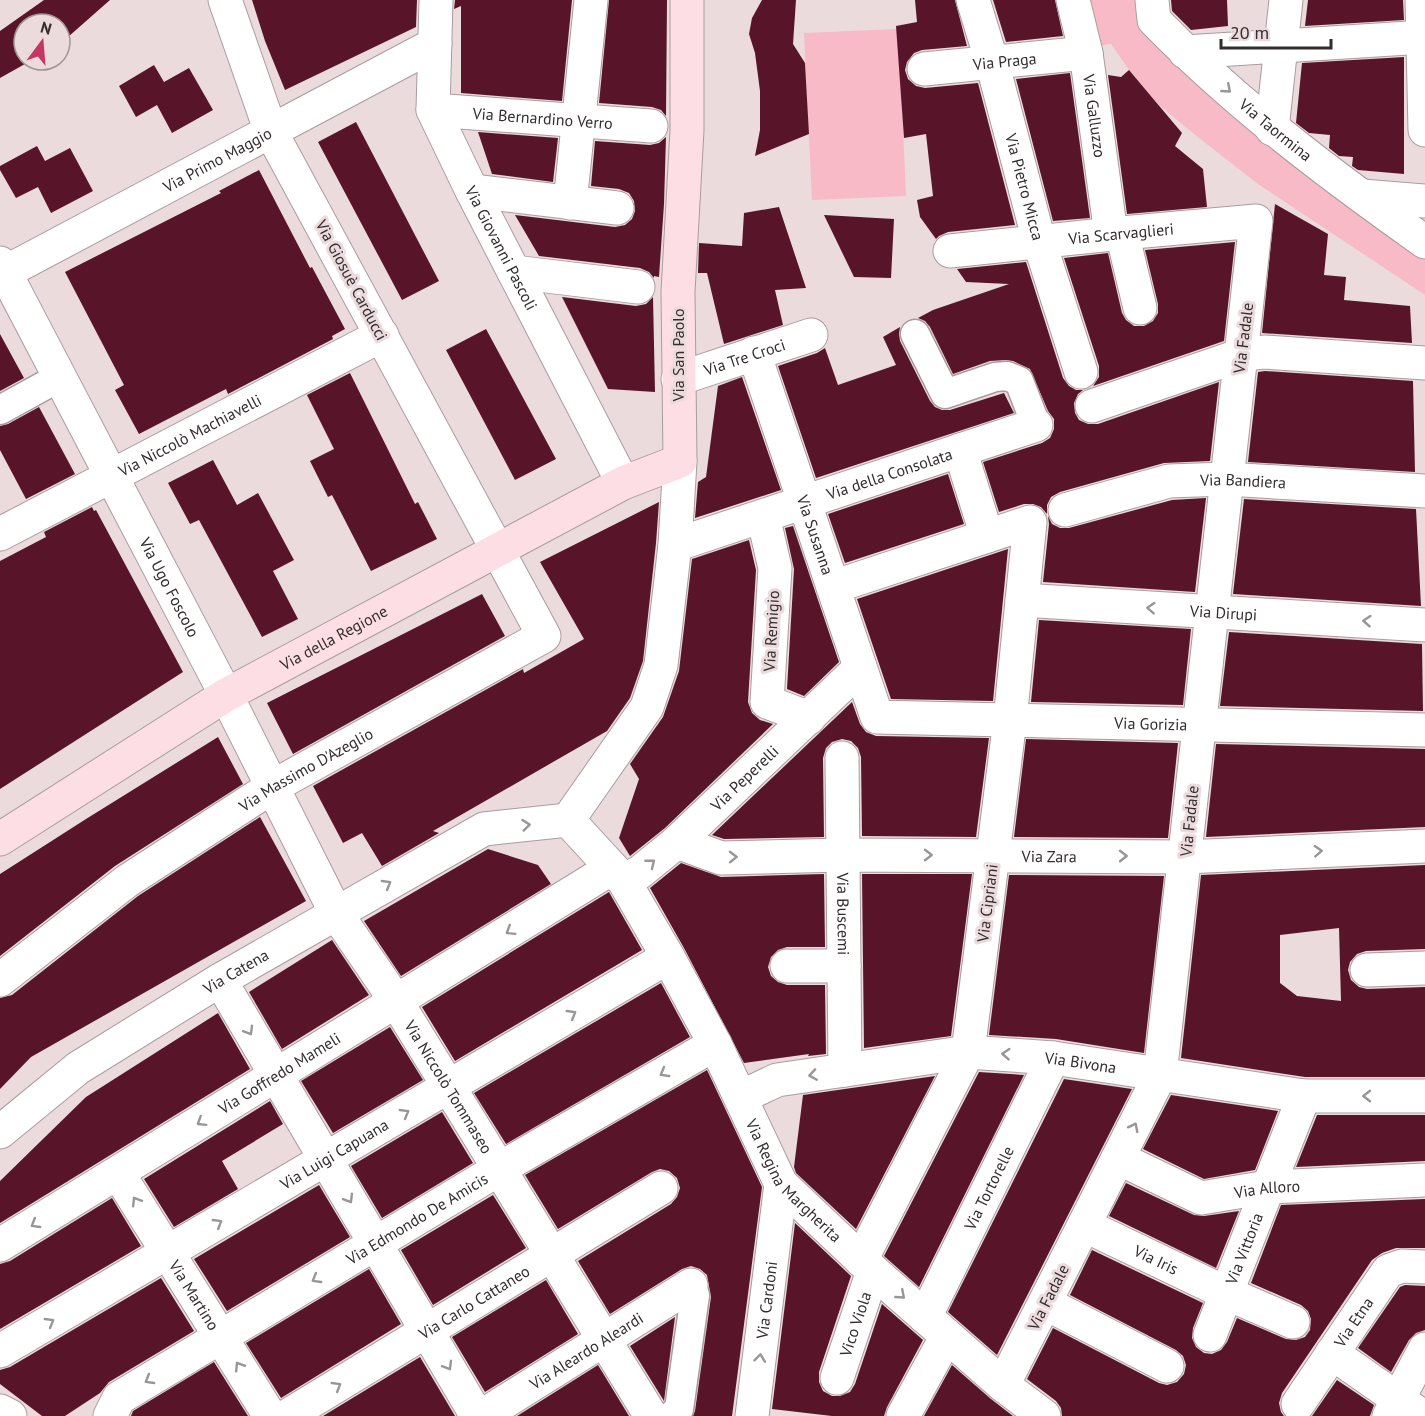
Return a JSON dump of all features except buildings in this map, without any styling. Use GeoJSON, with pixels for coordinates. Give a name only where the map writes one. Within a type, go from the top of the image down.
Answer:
{"type":"FeatureCollection","features":[{"type":"Feature","properties":{"kind":"main road","name":"Via San Paolo"},"geometry":{"type":"LineString","coordinates":[[680,461],[678,292],[687,130],[687,0]]}},
{"type":"Feature","properties":{"kind":"main road","name":"Via della Regione"},"geometry":{"type":"LineString","coordinates":[[0,838],[226,695],[623,483],[680,461]]}},
{"type":"Feature","properties":{"kind":"street","name":"Via Giosuè Carducci"},"geometry":{"type":"LineString","coordinates":[[225,0],[271,132],[499,550]]}},
{"type":"Feature","properties":{"kind":"street","name":"Via Giovanni Pascoli"},"geometry":{"type":"LineString","coordinates":[[436,0],[433,110],[472,191],[623,483]]}},
{"type":"Feature","properties":{"kind":"street"},"geometry":{"type":"LineString","coordinates":[[570,203],[591,0]]}},
{"type":"Feature","properties":{"kind":"street","name":"Via Pietro Micca"},"geometry":{"type":"LineString","coordinates":[[973,0],[992,62],[1039,241],[1081,372]]}},
{"type":"Feature","properties":{"kind":"street","name":"Via Galluzzo"},"geometry":{"type":"LineString","coordinates":[[1073,0],[1086,53],[1116,233],[1140,308]]}},
{"type":"Feature","properties":{"kind":"street","name":"Via Taormina"},"geometry":{"type":"LineString","coordinates":[[1152,0],[1154,20],[1185,52],[1272,129],[1425,242]]}},
{"type":"Feature","properties":{"kind":"street"},"geometry":{"type":"LineString","coordinates":[[1272,129],[1286,0]]}},
{"type":"Feature","properties":{"kind":"street"},"geometry":{"type":"LineString","coordinates":[[1422,0],[1425,130]]}},
{"type":"Feature","properties":{"kind":"street"},"geometry":{"type":"LineString","coordinates":[[1185,52],[1424,38]]}},
{"type":"Feature","properties":{"kind":"street","name":"Via Primo Maggio"},"geometry":{"type":"LineString","coordinates":[[2,270],[271,132],[435,44]]}},
{"type":"Feature","properties":{"kind":"street","name":"Via Praga"},"geometry":{"type":"LineString","coordinates":[[924,69],[1086,53]]}},
{"type":"Feature","properties":{"kind":"street","name":"Via Bernardino Verro"},"geometry":{"type":"LineString","coordinates":[[433,110],[651,126]]}},
{"type":"Feature","properties":{"kind":"street"},"geometry":{"type":"LineString","coordinates":[[472,191],[617,208]]}},
{"type":"Feature","properties":{"kind":"street"},"geometry":{"type":"LineString","coordinates":[[1361,196],[1425,201]]}},
{"type":"Feature","properties":{"kind":"street","name":"Via Scarvaglieri"},"geometry":{"type":"LineString","coordinates":[[950,251],[1256,221]]}},
{"type":"Feature","properties":{"kind":"street","name":"Via Fadale"},"geometry":{"type":"LineString","coordinates":[[1003,1385],[1160,1074],[1256,221]]}},
{"type":"Feature","properties":{"kind":"street","name":"Via Ugo Foscolo"},"geometry":{"type":"LineString","coordinates":[[2,270],[226,695],[336,913]]}},
{"type":"Feature","properties":{"kind":"street"},"geometry":{"type":"LineString","coordinates":[[514,272],[638,287]]}},
{"type":"Feature","properties":{"kind":"street"},"geometry":{"type":"LineString","coordinates":[[915,334],[945,394],[995,377],[1007,376],[1019,381],[1036,425]]}},
{"type":"Feature","properties":{"kind":"street","name":"Via Niccolò Machiavelli"},"geometry":{"type":"LineString","coordinates":[[0,534],[382,335]]}},
{"type":"Feature","properties":{"kind":"street","name":"Via Tre Croci"},"geometry":{"type":"LineString","coordinates":[[678,379],[811,335]]}},
{"type":"Feature","properties":{"kind":"street"},"geometry":{"type":"LineString","coordinates":[[1092,406],[1241,355],[1264,351],[1425,363]]}},
{"type":"Feature","properties":{"kind":"street","name":"Via Susanna"},"geometry":{"type":"LineString","coordinates":[[754,353],[878,717]]}},
{"type":"Feature","properties":{"kind":"street"},"geometry":{"type":"LineString","coordinates":[[0,410],[60,377]]}},
{"type":"Feature","properties":{"kind":"street","name":"Via della Consolata"},"geometry":{"type":"LineString","coordinates":[[675,545],[1036,425]]}},
{"type":"Feature","properties":{"kind":"street"},"geometry":{"type":"LineString","coordinates":[[833,588],[987,536],[960,450]]}},
{"type":"Feature","properties":{"kind":"street","name":"Via San Paolo"},"geometry":{"type":"LineString","coordinates":[[568,820],[648,707],[661,665],[675,545],[680,461]]}},
{"type":"Feature","properties":{"kind":"street","name":"Via Bandiera"},"geometry":{"type":"LineString","coordinates":[[1065,510],[1169,481],[1226,479],[1425,491]]}},
{"type":"Feature","properties":{"kind":"street","name":"Via Remigio"},"geometry":{"type":"LineString","coordinates":[[763,516],[775,568],[767,702],[809,718]]}},
{"type":"Feature","properties":{"kind":"street","name":"Via Cipriani"},"geometry":{"type":"LineString","coordinates":[[867,1265],[968,1052],[1010,720],[1030,522],[987,536]]}},
{"type":"Feature","properties":{"kind":"street","name":"Via Massimo D'Azeglio"},"geometry":{"type":"LineString","coordinates":[[0,980],[127,881],[272,787],[544,636],[499,550]]}},
{"type":"Feature","properties":{"kind":"street","name":"Via Dirupi"},"geometry":{"type":"LineString","coordinates":[[1022,600],[1425,625]]}},
{"type":"Feature","properties":{"kind":"street","name":"Via Peperelli"},"geometry":{"type":"LineString","coordinates":[[560,901],[618,874],[640,872],[677,842],[860,669]]}},
{"type":"Feature","properties":{"kind":"street","name":"Via Gorizia"},"geometry":{"type":"LineString","coordinates":[[878,717],[1425,730]]}},
{"type":"Feature","properties":{"kind":"street","name":"Via Buscemi"},"geometry":{"type":"LineString","coordinates":[[843,758],[845,1070]]}},
{"type":"Feature","properties":{"kind":"street","name":"Via Catena"},"geometry":{"type":"LineString","coordinates":[[0,1132],[78,1068],[220,980],[484,829],[568,820]]}},
{"type":"Feature","properties":{"kind":"street","name":"Via Regina Margherita"},"geometry":{"type":"LineString","coordinates":[[568,820],[618,874],[668,957],[715,1044],[781,1184],[936,1326],[1003,1385],[1044,1416]]}},
{"type":"Feature","properties":{"kind":"street","name":"Via Zara"},"geometry":{"type":"LineString","coordinates":[[677,842],[721,858],[843,855],[1185,857],[1425,846]]}},
{"type":"Feature","properties":{"kind":"street","name":"Via Goffredo Mameli"},"geometry":{"type":"LineString","coordinates":[[0,1245],[560,901]]}},
{"type":"Feature","properties":{"kind":"street","name":"Via Niccolò Tommaseo"},"geometry":{"type":"LineString","coordinates":[[336,913],[396,1001],[651,1416]]}},
{"type":"Feature","properties":{"kind":"street","name":"Via Luigi Capuana"},"geometry":{"type":"LineString","coordinates":[[0,1352],[668,957]]}},
{"type":"Feature","properties":{"kind":"street"},"geometry":{"type":"LineString","coordinates":[[787,966],[844,966]]}},
{"type":"Feature","properties":{"kind":"street"},"geometry":{"type":"LineString","coordinates":[[1367,970],[1425,968]]}},
{"type":"Feature","properties":{"kind":"street"},"geometry":{"type":"LineString","coordinates":[[220,980],[427,1331],[480,1416]]}},
{"type":"Feature","properties":{"kind":"street","name":"Via Edmondo De Amicis"},"geometry":{"type":"LineString","coordinates":[[114,1407],[220,1336],[499,1169],[715,1044]]}},
{"type":"Feature","properties":{"kind":"street","name":"Via Bivona"},"geometry":{"type":"LineString","coordinates":[[741,1097],[777,1080],[968,1052],[1053,1058],[1304,1095],[1425,1096]]}},
{"type":"Feature","properties":{"kind":"street","name":"Via Tortorelle"},"geometry":{"type":"LineString","coordinates":[[903,1416],[936,1326],[1053,1058]]}},
{"type":"Feature","properties":{"kind":"street","name":"Via Vittoria"},"geometry":{"type":"LineString","coordinates":[[1209,1335],[1304,1095]]}},
{"type":"Feature","properties":{"kind":"street","name":"Via Alloro"},"geometry":{"type":"LineString","coordinates":[[1118,1158],[1201,1198],[1268,1187],[1425,1180]]}},
{"type":"Feature","properties":{"kind":"street","name":"Via Martino"},"geometry":{"type":"LineString","coordinates":[[118,1173],[270,1416]]}},
{"type":"Feature","properties":{"kind":"street","name":"Via Cardoni"},"geometry":{"type":"LineString","coordinates":[[752,1416],[781,1184]]}},
{"type":"Feature","properties":{"kind":"street","name":"Via Carlo Cattaneo"},"geometry":{"type":"LineString","coordinates":[[287,1416],[661,1188]]}},
{"type":"Feature","properties":{"kind":"street","name":"Via Iris"},"geometry":{"type":"LineString","coordinates":[[1084,1225],[1226,1293],[1293,1322]]}},
{"type":"Feature","properties":{"kind":"street","name":"Vico Viola"},"geometry":{"type":"LineString","coordinates":[[837,1378],[867,1265]]}},
{"type":"Feature","properties":{"kind":"street","name":"Via Etna"},"geometry":{"type":"LineString","coordinates":[[1298,1404],[1388,1271],[1402,1266],[1425,1267]]}},
{"type":"Feature","properties":{"kind":"street"},"geometry":{"type":"LineString","coordinates":[[671,1416],[679,1409],[695,1295],[691,1285]]}},
{"type":"Feature","properties":{"kind":"street","name":"Via Aleardo Aleardi"},"geometry":{"type":"LineString","coordinates":[[480,1416],[691,1285]]}},
{"type":"Feature","properties":{"kind":"street"},"geometry":{"type":"LineString","coordinates":[[1045,1303],[1167,1366]]}},
{"type":"Feature","properties":{"kind":"street"},"geometry":{"type":"LineString","coordinates":[[1332,1353],[1403,1411],[1425,1349]]}},
{"type":"Feature","properties":{"kind":"street"},"geometry":{"type":"LineString","coordinates":[[0,1411],[10,1416]]}},
{"type":"Feature","properties":{"kind":"shaded area"},"geometry":{"type":"Polygon","coordinates":[[[1087,0],[1136,0],[1156,30],[1425,252],[1425,295],[1258,184],[1159,105],[1129,70],[1111,44],[1098,46],[1087,0]]]}},
{"type":"Feature","properties":{"kind":"shaded area"},"geometry":{"type":"Polygon","coordinates":[[[897,29],[906,196],[812,200],[804,33],[897,29]]]}}]}
